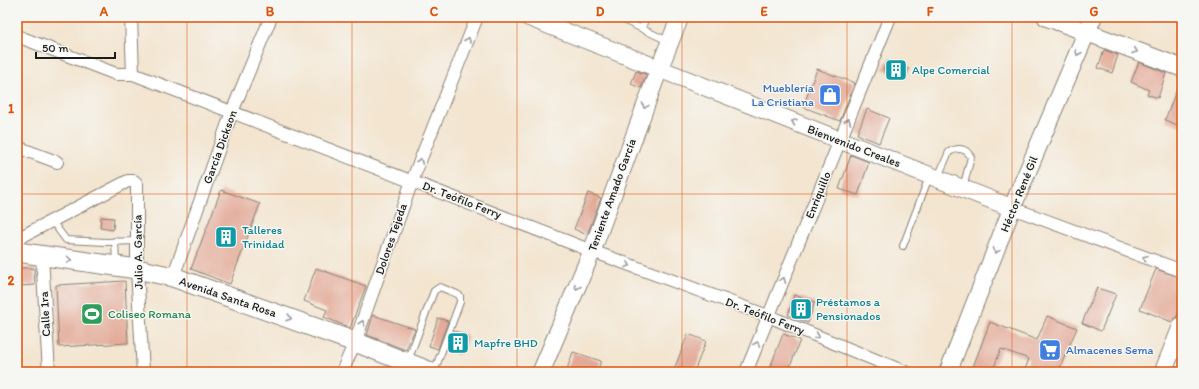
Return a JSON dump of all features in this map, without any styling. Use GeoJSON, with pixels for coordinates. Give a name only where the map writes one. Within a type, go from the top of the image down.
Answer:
{"type":"FeatureCollection","features":[{"type":"Feature","properties":{"kind":"main road","name":"Avenida Santa Rosa"},"geometry":{"type":"LineString","coordinates":[[17,252],[137,269],[172,277],[355,342],[431,372]]}},
{"type":"Feature","properties":{"kind":"street"},"geometry":{"type":"LineString","coordinates":[[130,17],[133,74]]}},
{"type":"Feature","properties":{"kind":"street","name":"García Dickson"},"geometry":{"type":"LineString","coordinates":[[172,277],[232,112],[271,17]]}},
{"type":"Feature","properties":{"kind":"street","name":"Dolores Tejeda"},"geometry":{"type":"LineString","coordinates":[[342,372],[355,342],[412,181],[477,17]]}},
{"type":"Feature","properties":{"kind":"street","name":"Bienvenido Creales"},"geometry":{"type":"LineString","coordinates":[[528,17],[1012,208],[1182,271]]}},
{"type":"Feature","properties":{"kind":"street","name":"Teniente Amado García"},"geometry":{"type":"LineString","coordinates":[[541,372],[592,251],[659,69],[680,17]]}},
{"type":"Feature","properties":{"kind":"street","name":"Enriquillo"},"geometry":{"type":"LineString","coordinates":[[746,372],[890,17]]}},
{"type":"Feature","properties":{"kind":"street"},"geometry":{"type":"LineString","coordinates":[[1046,17],[1182,68]]}},
{"type":"Feature","properties":{"kind":"street","name":"Héctor René Gil"},"geometry":{"type":"LineString","coordinates":[[948,372],[1012,208],[1093,17]]}},
{"type":"Feature","properties":{"kind":"street","name":"Dr. Teófilo Ferry"},"geometry":{"type":"LineString","coordinates":[[17,36],[116,74],[133,74],[592,251],[768,316],[906,372]]}},
{"type":"Feature","properties":{"kind":"street"},"geometry":{"type":"LineString","coordinates":[[17,147],[57,162]]}},
{"type":"Feature","properties":{"kind":"street","name":"Julio A. García"},"geometry":{"type":"LineString","coordinates":[[52,220],[128,181],[134,181],[137,184],[137,269],[143,372]]}},
{"type":"Feature","properties":{"kind":"street"},"geometry":{"type":"LineString","coordinates":[[17,239],[52,220]]}},
{"type":"Feature","properties":{"kind":"street","name":"Calle 1ra"},"geometry":{"type":"LineString","coordinates":[[42,256],[49,372]]}},
{"type":"Feature","properties":{"kind":"street"},"geometry":{"type":"LineString","coordinates":[[1163,372],[1182,325]]}},
{"type":"Feature","properties":{"kind":"lane"},"geometry":{"type":"LineString","coordinates":[[617,17],[670,42]]}},
{"type":"Feature","properties":{"kind":"lane"},"geometry":{"type":"LineString","coordinates":[[642,28],[646,17]]}},
{"type":"Feature","properties":{"kind":"lane"},"geometry":{"type":"LineString","coordinates":[[903,246],[933,177],[948,152],[954,149],[961,149],[968,152],[971,157],[963,188]]}},
{"type":"Feature","properties":{"kind":"lane"},"geometry":{"type":"LineString","coordinates":[[52,220],[66,240],[115,242],[137,240]]}},
{"type":"Feature","properties":{"kind":"lane"},"geometry":{"type":"LineString","coordinates":[[115,242],[116,266]]}},
{"type":"Feature","properties":{"kind":"lane"},"geometry":{"type":"LineString","coordinates":[[407,363],[434,291],[440,287],[460,296],[460,302],[434,372]]}},
{"type":"Feature","properties":{"kind":"building"},"geometry":{"type":"Polygon","coordinates":[[[1104,50],[1118,55],[1112,73],[1098,68],[1104,50]]]}},
{"type":"Feature","properties":{"kind":"building","name":"Alpe Comercial"},"geometry":{"type":"Polygon","coordinates":[[[887,61],[909,69],[905,78],[883,70],[887,61]]]}},
{"type":"Feature","properties":{"kind":"building"},"geometry":{"type":"Polygon","coordinates":[[[1139,62],[1166,73],[1158,98],[1147,94],[1149,90],[1131,82],[1139,62]]]}},
{"type":"Feature","properties":{"kind":"building","name":"Mueblería La Cristiana"},"geometry":{"type":"Polygon","coordinates":[[[817,69],[855,83],[840,121],[803,107],[817,69]]]}},
{"type":"Feature","properties":{"kind":"building"},"geometry":{"type":"Polygon","coordinates":[[[636,71],[646,74],[641,88],[631,84],[636,71]]]}},
{"type":"Feature","properties":{"kind":"building"},"geometry":{"type":"Polygon","coordinates":[[[1182,78],[1182,127],[1165,120],[1182,78]]]}},
{"type":"Feature","properties":{"kind":"building"},"geometry":{"type":"Polygon","coordinates":[[[867,109],[889,118],[879,143],[857,134],[867,109]]]}},
{"type":"Feature","properties":{"kind":"building"},"geometry":{"type":"Polygon","coordinates":[[[851,155],[869,162],[858,195],[839,189],[851,155]]]}},
{"type":"Feature","properties":{"kind":"building","name":"Talleres Trinidad"},"geometry":{"type":"Polygon","coordinates":[[[221,190],[260,204],[230,284],[191,269],[221,190]]]}},
{"type":"Feature","properties":{"kind":"building"},"geometry":{"type":"Polygon","coordinates":[[[588,193],[601,198],[587,235],[574,229],[588,193]]]}},
{"type":"Feature","properties":{"kind":"building"},"geometry":{"type":"Polygon","coordinates":[[[101,217],[114,218],[113,230],[100,228],[101,217]]]}},
{"type":"Feature","properties":{"kind":"building"},"geometry":{"type":"Polygon","coordinates":[[[19,268],[34,268],[35,285],[20,286],[19,268]]]}},
{"type":"Feature","properties":{"kind":"building"},"geometry":{"type":"Polygon","coordinates":[[[316,268],[366,286],[350,328],[324,317],[327,310],[304,301],[316,268]]]}},
{"type":"Feature","properties":{"kind":"building"},"geometry":{"type":"Polygon","coordinates":[[[1156,269],[1182,278],[1182,305],[1177,316],[1172,322],[1140,309],[1156,269]]]}},
{"type":"Feature","properties":{"kind":"building","name":"Coliseo Romana"},"geometry":{"type":"Polygon","coordinates":[[[125,281],[128,343],[59,347],[56,285],[125,281]]]}},
{"type":"Feature","properties":{"kind":"building"},"geometry":{"type":"Polygon","coordinates":[[[1097,288],[1116,294],[1101,331],[1082,323],[1097,288]]]}},
{"type":"Feature","properties":{"kind":"building","name":"Préstamos a Pensionados"},"geometry":{"type":"Polygon","coordinates":[[[794,295],[815,302],[808,323],[788,315],[794,295]]]}},
{"type":"Feature","properties":{"kind":"building"},"geometry":{"type":"Polygon","coordinates":[[[373,315],[415,329],[406,350],[367,335],[373,315]]]}},
{"type":"Feature","properties":{"kind":"building"},"geometry":{"type":"Polygon","coordinates":[[[1047,316],[1077,328],[1058,372],[1024,372],[1029,359],[1001,349],[992,372],[971,372],[990,322],[1037,340],[1047,316]]]}},
{"type":"Feature","properties":{"kind":"building"},"geometry":{"type":"Polygon","coordinates":[[[438,318],[448,321],[438,349],[429,346],[438,318]]]}},
{"type":"Feature","properties":{"kind":"building","name":"Mapfre BHD"},"geometry":{"type":"Polygon","coordinates":[[[454,331],[468,336],[462,354],[447,349],[454,331]]]}},
{"type":"Feature","properties":{"kind":"building"},"geometry":{"type":"Polygon","coordinates":[[[688,334],[706,341],[694,372],[673,372],[688,334]]]}},
{"type":"Feature","properties":{"kind":"building"},"geometry":{"type":"Polygon","coordinates":[[[783,334],[800,340],[788,372],[775,372],[769,370],[783,334]]]}},
{"type":"Feature","properties":{"kind":"building"},"geometry":{"type":"Polygon","coordinates":[[[573,352],[601,361],[597,372],[566,372],[573,352]]]}},
{"type":"Feature","properties":{"kind":"place","name":"Alpe Comercial"},"geometry":{"type":"Point","coordinates":[896,70]}},
{"type":"Feature","properties":{"kind":"place","name":"Mueblería La Cristiana"},"geometry":{"type":"Point","coordinates":[830,95]}},
{"type":"Feature","properties":{"kind":"place","name":"Talleres Trinidad"},"geometry":{"type":"Point","coordinates":[226,237]}},
{"type":"Feature","properties":{"kind":"place","name":"Préstamos a Pensionados"},"geometry":{"type":"Point","coordinates":[801,309]}},
{"type":"Feature","properties":{"kind":"place","name":"Coliseo Romana"},"geometry":{"type":"Point","coordinates":[92,314]}},
{"type":"Feature","properties":{"kind":"place","name":"Mapfre BHD"},"geometry":{"type":"Point","coordinates":[458,343]}},
{"type":"Feature","properties":{"kind":"place","name":"Almacenes Sema"},"geometry":{"type":"Point","coordinates":[1050,350]}}]}
